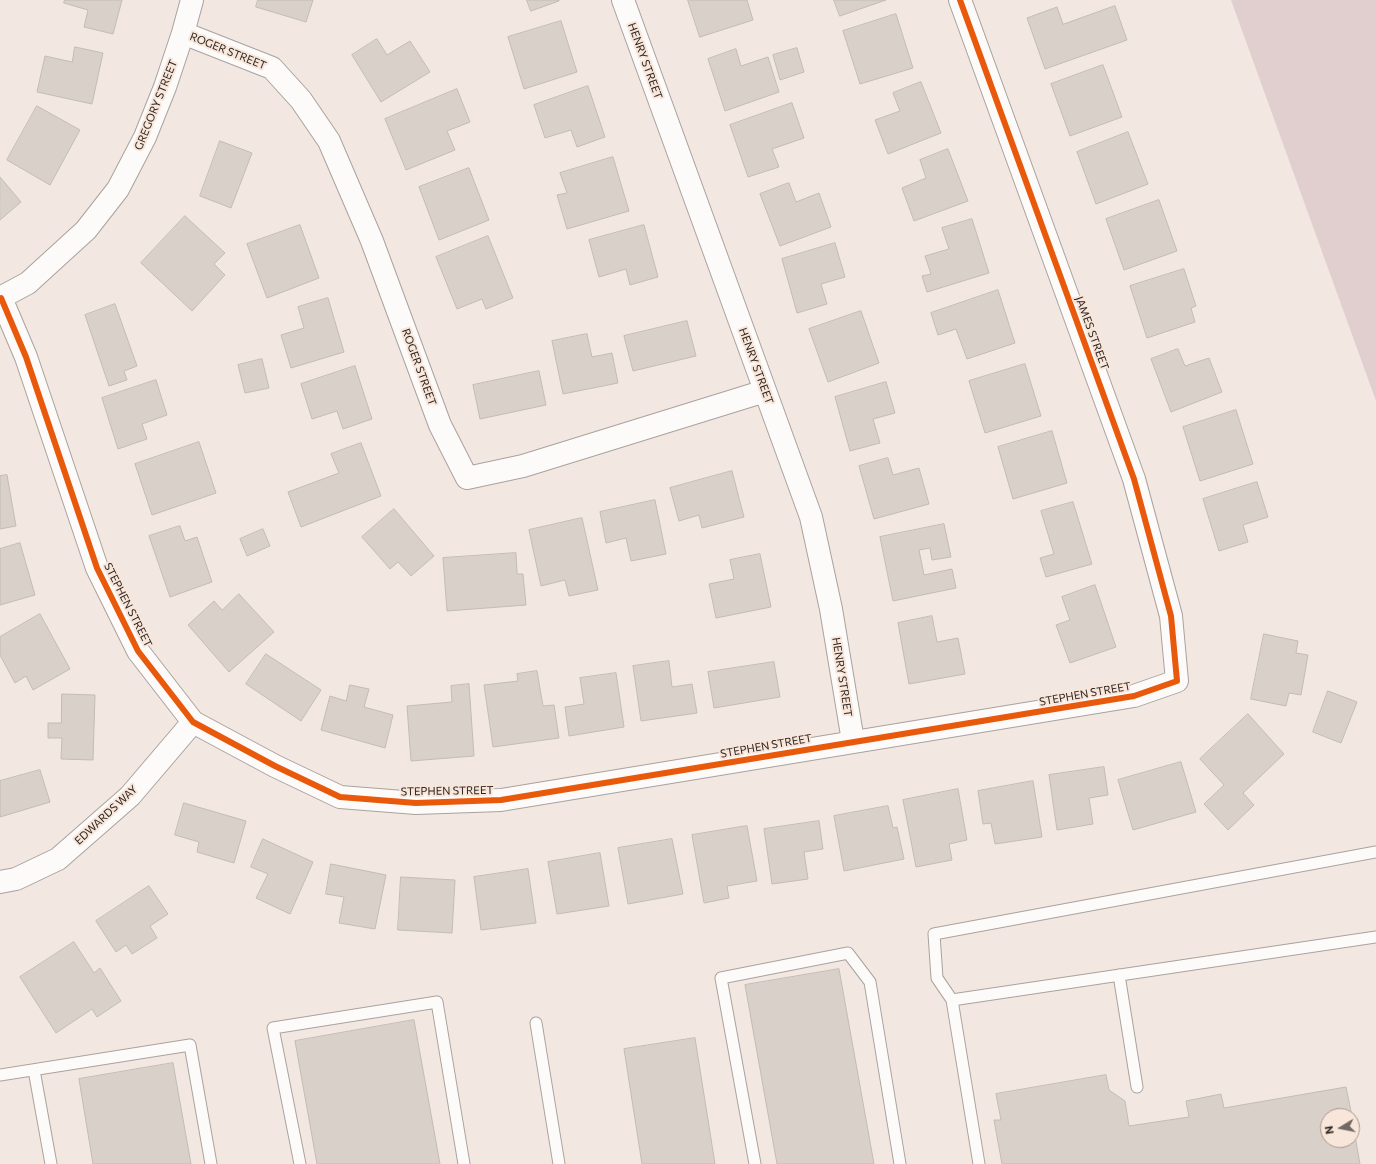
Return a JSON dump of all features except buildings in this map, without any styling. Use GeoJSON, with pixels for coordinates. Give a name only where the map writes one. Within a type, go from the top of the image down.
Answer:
{"type":"FeatureCollection","features":[{"type":"Feature","properties":{"kind":"street","name":"GREGORY STREET"},"geometry":{"type":"LineString","coordinates":[[0,298],[28,283],[86,230],[118,189],[145,137],[165,87],[192,0]]}},
{"type":"Feature","properties":{"kind":"street","name":"HENRY STREET"},"geometry":{"type":"LineString","coordinates":[[623,0],[811,517],[831,609],[853,741]]}},
{"type":"Feature","properties":{"kind":"street","name":"JAMES STREET"},"geometry":{"type":"LineString","coordinates":[[960,0],[1134,479],[1171,616],[1177,681]]}},
{"type":"Feature","properties":{"kind":"street","name":"ROGER STREET"},"geometry":{"type":"LineString","coordinates":[[183,33],[272,68],[301,100],[329,141],[372,241],[440,425],[467,478],[523,466],[765,391]]}},
{"type":"Feature","properties":{"kind":"street","name":"STEPHEN STREET"},"geometry":{"type":"LineString","coordinates":[[0,298],[26,357],[97,568],[138,651],[194,722],[275,766],[340,797],[416,803],[500,800],[1134,696],[1177,681]]}},
{"type":"Feature","properties":{"kind":"street","name":"EDWARDS WAY"},"geometry":{"type":"LineString","coordinates":[[0,882],[16,879],[58,859],[130,796],[194,722]]}},
{"type":"Feature","properties":{"kind":"lane"},"geometry":{"type":"LineString","coordinates":[[979,1164],[952,1000],[937,978],[934,934],[1376,852]]}},
{"type":"Feature","properties":{"kind":"lane"},"geometry":{"type":"LineString","coordinates":[[952,1000],[1376,937]]}},
{"type":"Feature","properties":{"kind":"lane"},"geometry":{"type":"LineString","coordinates":[[755,1164],[721,978],[848,953],[870,982],[900,1164]]}},
{"type":"Feature","properties":{"kind":"lane"},"geometry":{"type":"LineString","coordinates":[[1119,975],[1137,1087]]}},
{"type":"Feature","properties":{"kind":"lane"},"geometry":{"type":"LineString","coordinates":[[300,1164],[273,1028],[437,1002],[464,1164]]}},
{"type":"Feature","properties":{"kind":"lane"},"geometry":{"type":"LineString","coordinates":[[536,1023],[559,1164]]}},
{"type":"Feature","properties":{"kind":"lane"},"geometry":{"type":"LineString","coordinates":[[0,1075],[190,1045],[211,1164]]}},
{"type":"Feature","properties":{"kind":"lane"},"geometry":{"type":"LineString","coordinates":[[34,1070],[51,1164]]}},
{"type":"Feature","properties":{"kind":"shaded area"},"geometry":{"type":"Polygon","coordinates":[[[1231,0],[1376,0],[1376,401],[1231,0]]]}},
{"type":"Feature","properties":{"kind":"cycle path"},"geometry":{"type":"LineString","coordinates":[[1,298],[26,357],[97,568],[138,651],[193,722],[275,766],[340,797],[416,803],[501,800],[1134,696],[1177,681],[1171,616],[1134,479],[960,0]]}}]}
